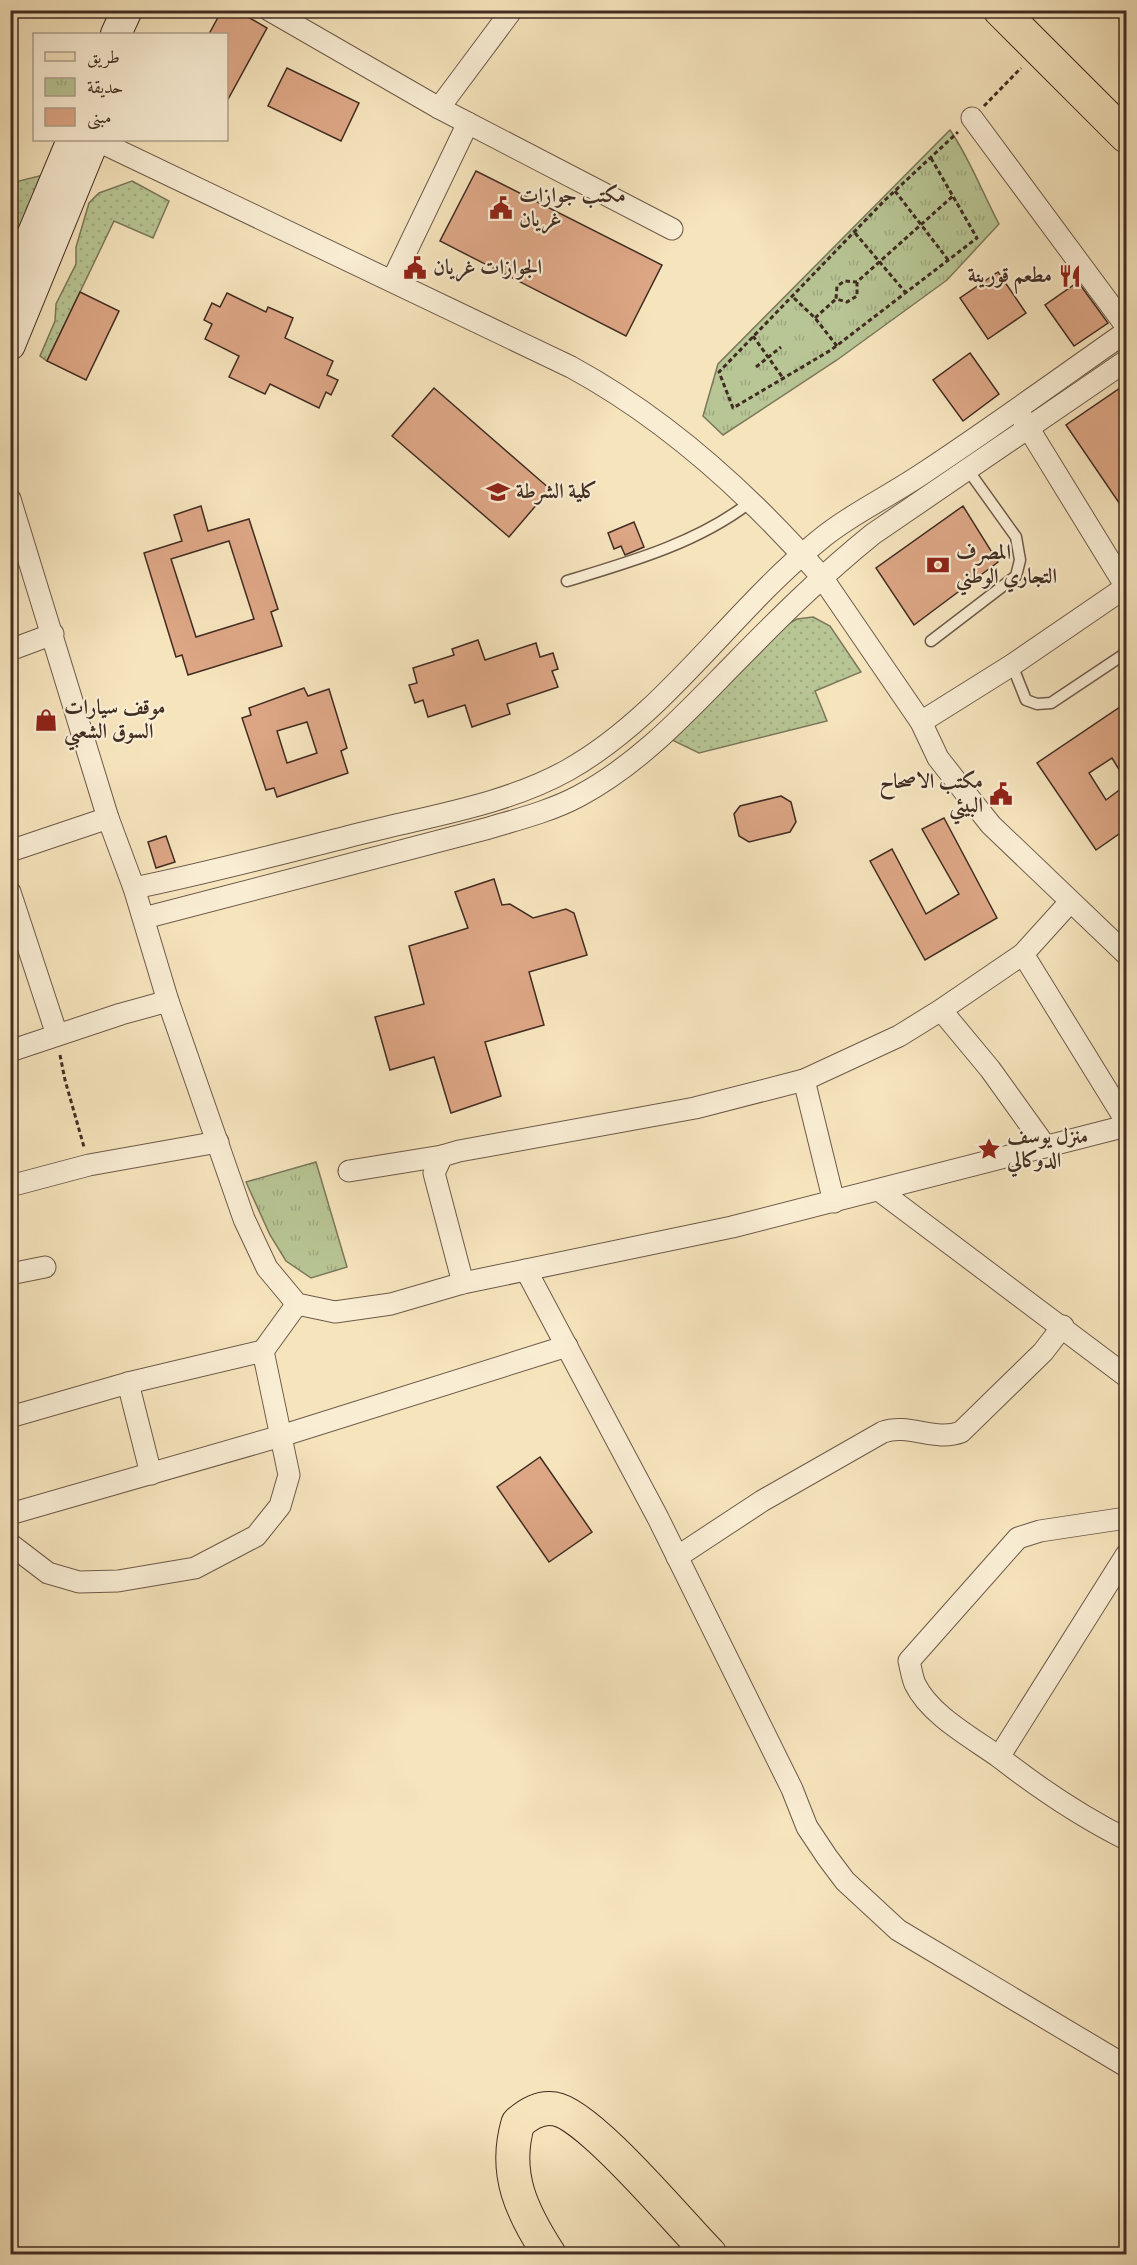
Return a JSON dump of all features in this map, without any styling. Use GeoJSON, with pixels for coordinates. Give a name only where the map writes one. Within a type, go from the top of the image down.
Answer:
{"type":"FeatureCollection","features":[{"type":"Feature","properties":{"kind":"main road"},"geometry":{"type":"LineString","coordinates":[[116,33],[127,10]]}},
{"type":"Feature","properties":{"kind":"main road"},"geometry":{"type":"LineString","coordinates":[[137,33],[147,10]]}},
{"type":"Feature","properties":{"kind":"main road"},"geometry":{"type":"LineString","coordinates":[[1000,10],[1126,136]]}},
{"type":"Feature","properties":{"kind":"main road"},"geometry":{"type":"LineString","coordinates":[[10,345],[15,290],[72,141]]}},
{"type":"Feature","properties":{"kind":"main road"},"geometry":{"type":"LineString","coordinates":[[15,290],[94,141]]}},
{"type":"Feature","properties":{"kind":"main road"},"geometry":{"type":"LineString","coordinates":[[549,2254],[522,2205],[511,2162],[518,2123],[536,2110],[546,2108],[558,2109],[594,2133],[710,2254]]}},
{"type":"Feature","properties":{"kind":"street"},"geometry":{"type":"LineString","coordinates":[[269,10],[439,108],[672,229]]}},
{"type":"Feature","properties":{"kind":"street"},"geometry":{"type":"LineString","coordinates":[[439,108],[512,10]]}},
{"type":"Feature","properties":{"kind":"street"},"geometry":{"type":"LineString","coordinates":[[972,118],[1126,326]]}},
{"type":"Feature","properties":{"kind":"street"},"geometry":{"type":"LineString","coordinates":[[392,281],[468,123]]}},
{"type":"Feature","properties":{"kind":"street"},"geometry":{"type":"LineString","coordinates":[[97,141],[606,386],[644,411],[682,441],[749,503],[821,576],[921,722],[938,758],[979,810],[1070,902],[1126,954]]}},
{"type":"Feature","properties":{"kind":"street"},"geometry":{"type":"LineString","coordinates":[[134,888],[269,858],[482,804],[526,790],[568,770],[612,741],[644,714],[695,660],[818,540],[962,448],[1126,333]]}},
{"type":"Feature","properties":{"kind":"street"},"geometry":{"type":"LineString","coordinates":[[144,918],[489,828],[535,814],[578,797],[613,775],[654,744],[821,576],[873,534],[1126,361]]}},
{"type":"Feature","properties":{"kind":"street"},"geometry":{"type":"LineString","coordinates":[[921,722],[1012,665],[1126,587],[1016,409]]}},
{"type":"Feature","properties":{"kind":"street"},"geometry":{"type":"LineString","coordinates":[[10,499],[108,818],[134,888],[168,1001],[244,1219],[267,1268],[297,1304],[335,1312],[392,1304],[463,1283],[732,1227],[880,1191],[1126,1126]]}},
{"type":"Feature","properties":{"kind":"street"},"geometry":{"type":"LineString","coordinates":[[10,650],[53,634]]}},
{"type":"Feature","properties":{"kind":"street"},"geometry":{"type":"LineString","coordinates":[[482,804],[489,828]]}},
{"type":"Feature","properties":{"kind":"street"},"geometry":{"type":"LineString","coordinates":[[10,851],[108,818]]}},
{"type":"Feature","properties":{"kind":"street"},"geometry":{"type":"LineString","coordinates":[[10,892],[57,1035]]}},
{"type":"Feature","properties":{"kind":"street"},"geometry":{"type":"LineString","coordinates":[[349,1171],[442,1156],[450,1152],[695,1108],[804,1080],[899,1036],[941,1010],[1023,954],[1070,902]]}},
{"type":"Feature","properties":{"kind":"street"},"geometry":{"type":"LineString","coordinates":[[1023,954],[1126,1121]]}},
{"type":"Feature","properties":{"kind":"street"},"geometry":{"type":"LineString","coordinates":[[10,1051],[168,1001]]}},
{"type":"Feature","properties":{"kind":"street"},"geometry":{"type":"LineString","coordinates":[[941,1010],[990,1069],[1046,1147]]}},
{"type":"Feature","properties":{"kind":"street"},"geometry":{"type":"LineString","coordinates":[[804,1080],[834,1202]]}},
{"type":"Feature","properties":{"kind":"street"},"geometry":{"type":"LineString","coordinates":[[10,1186],[89,1165],[218,1142]]}},
{"type":"Feature","properties":{"kind":"street"},"geometry":{"type":"LineString","coordinates":[[442,1156],[434,1173],[463,1283]]}},
{"type":"Feature","properties":{"kind":"street"},"geometry":{"type":"LineString","coordinates":[[880,1191],[1063,1326],[1126,1376]]}},
{"type":"Feature","properties":{"kind":"street"},"geometry":{"type":"LineString","coordinates":[[10,1274],[45,1267]]}},
{"type":"Feature","properties":{"kind":"street"},"geometry":{"type":"LineString","coordinates":[[526,1270],[677,1557],[792,1789],[807,1827],[845,1881],[898,1930],[1126,2066]]}},
{"type":"Feature","properties":{"kind":"street"},"geometry":{"type":"LineString","coordinates":[[10,1417],[128,1383],[263,1351],[297,1304]]}},
{"type":"Feature","properties":{"kind":"street"},"geometry":{"type":"LineString","coordinates":[[677,1557],[762,1501],[884,1432],[897,1430],[948,1437],[961,1432],[1042,1352],[1063,1326]]}},
{"type":"Feature","properties":{"kind":"street"},"geometry":{"type":"LineString","coordinates":[[10,1514],[281,1436],[567,1346]]}},
{"type":"Feature","properties":{"kind":"street"},"geometry":{"type":"LineString","coordinates":[[10,1545],[48,1573],[79,1582],[118,1581],[195,1568],[256,1536],[280,1506],[289,1475],[263,1351]]}},
{"type":"Feature","properties":{"kind":"street"},"geometry":{"type":"LineString","coordinates":[[128,1383],[152,1474]]}},
{"type":"Feature","properties":{"kind":"street"},"geometry":{"type":"LineString","coordinates":[[1126,1518],[1040,1531],[1018,1538],[909,1661],[914,1682],[922,1696],[948,1720],[1046,1794],[1086,1820],[1126,1839]]}},
{"type":"Feature","properties":{"kind":"street"},"geometry":{"type":"LineString","coordinates":[[999,1757],[1125,1559]]}},
{"type":"Feature","properties":{"kind":"lane"},"geometry":{"type":"LineString","coordinates":[[931,641],[1016,576],[1020,560],[1016,537],[968,470]]}},
{"type":"Feature","properties":{"kind":"lane"},"geometry":{"type":"LineString","coordinates":[[567,581],[657,552],[731,517],[749,503]]}},
{"type":"Feature","properties":{"kind":"lane"},"geometry":{"type":"LineString","coordinates":[[1012,665],[1026,700],[1037,704],[1051,703],[1126,653]]}},
{"type":"Feature","properties":{"kind":"path"},"geometry":{"type":"LineString","coordinates":[[931,158],[977,238],[837,346],[733,408],[719,372],[895,191],[972,118],[1039,49]]}},
{"type":"Feature","properties":{"kind":"path"},"geometry":{"type":"LineString","coordinates":[[895,191],[949,261]]}},
{"type":"Feature","properties":{"kind":"path"},"geometry":{"type":"LineString","coordinates":[[815,318],[836,299],[837,286],[845,281],[857,282],[952,196]]}},
{"type":"Feature","properties":{"kind":"path"},"geometry":{"type":"LineString","coordinates":[[855,232],[906,293]]}},
{"type":"Feature","properties":{"kind":"path"},"geometry":{"type":"LineString","coordinates":[[836,299],[847,302],[857,296],[857,282]]}},
{"type":"Feature","properties":{"kind":"path"},"geometry":{"type":"LineString","coordinates":[[793,298],[815,318],[837,346]]}},
{"type":"Feature","properties":{"kind":"path"},"geometry":{"type":"LineString","coordinates":[[753,336],[783,378]]}},
{"type":"Feature","properties":{"kind":"path"},"geometry":{"type":"LineString","coordinates":[[756,367],[781,346]]}},
{"type":"Feature","properties":{"kind":"path"},"geometry":{"type":"LineString","coordinates":[[57,1035],[65,1080],[89,1165]]}},
{"type":"Feature","properties":{"kind":"green space"},"geometry":{"type":"Polygon","coordinates":[[[950,130],[970,164],[999,224],[947,280],[837,360],[723,435],[703,416],[718,364],[950,130]]]}},
{"type":"Feature","properties":{"kind":"green space"},"geometry":{"type":"Polygon","coordinates":[[[43,175],[11,253],[11,183],[43,175]]]}},
{"type":"Feature","properties":{"kind":"green space"},"geometry":{"type":"Polygon","coordinates":[[[132,181],[169,201],[153,238],[114,221],[47,361],[40,356],[55,321],[56,304],[76,264],[76,247],[89,203],[99,193],[132,181]]]}},
{"type":"Feature","properties":{"kind":"green space"},"geometry":{"type":"Polygon","coordinates":[[[813,617],[830,626],[861,672],[815,691],[827,721],[699,753],[674,741],[671,737],[777,630],[797,619],[813,617]]]}},
{"type":"Feature","properties":{"kind":"green space"},"geometry":{"type":"Polygon","coordinates":[[[316,1162],[347,1267],[311,1278],[286,1261],[270,1235],[246,1182],[316,1162]]]}},
{"type":"Feature","properties":{"kind":"building"},"geometry":{"type":"Polygon","coordinates":[[[222,10],[236,10],[267,28],[228,99],[228,33],[210,33],[222,10]]]}},
{"type":"Feature","properties":{"kind":"building"},"geometry":{"type":"Polygon","coordinates":[[[287,68],[359,103],[341,141],[268,106],[287,68]]]}},
{"type":"Feature","properties":{"kind":"building"},"geometry":{"type":"Polygon","coordinates":[[[476,171],[662,265],[626,336],[440,241],[476,171]]]}},
{"type":"Feature","properties":{"kind":"building"},"geometry":{"type":"Polygon","coordinates":[[[998,272],[1026,313],[988,339],[960,298],[998,272]]]}},
{"type":"Feature","properties":{"kind":"building"},"geometry":{"type":"Polygon","coordinates":[[[1078,282],[1108,323],[1074,346],[1045,305],[1078,282]]]}},
{"type":"Feature","properties":{"kind":"building"},"geometry":{"type":"Polygon","coordinates":[[[80,292],[119,311],[86,380],[47,361],[80,292]]]}},
{"type":"Feature","properties":{"kind":"building"},"geometry":{"type":"Polygon","coordinates":[[[227,293],[266,312],[268,307],[293,318],[285,338],[333,361],[327,375],[338,380],[331,395],[326,392],[319,408],[270,384],[265,394],[229,377],[239,356],[205,339],[212,324],[204,320],[212,303],[220,307],[227,293]]]}},
{"type":"Feature","properties":{"kind":"building"},"geometry":{"type":"Polygon","coordinates":[[[970,353],[999,394],[963,421],[933,380],[970,353]]]}},
{"type":"Feature","properties":{"kind":"building"},"geometry":{"type":"Polygon","coordinates":[[[1126,384],[1126,513],[1066,425],[1126,384]]]}},
{"type":"Feature","properties":{"kind":"building"},"geometry":{"type":"Polygon","coordinates":[[[434,388],[550,489],[509,537],[392,436],[434,388]]]}},
{"type":"Feature","properties":{"kind":"building"},"geometry":{"type":"Polygon","coordinates":[[[201,506],[208,531],[249,519],[278,609],[271,612],[282,646],[188,675],[182,655],[176,657],[144,553],[182,541],[174,515],[201,506]],[[229,541],[171,559],[196,637],[254,619],[229,541]]]}},
{"type":"Feature","properties":{"kind":"building","name":"المصرف التجاري الوطني"},"geometry":{"type":"Polygon","coordinates":[[[963,506],[998,562],[914,625],[876,568],[963,506]]]}},
{"type":"Feature","properties":{"kind":"building"},"geometry":{"type":"Polygon","coordinates":[[[634,522],[644,547],[625,555],[621,546],[614,549],[608,533],[634,522]]]}},
{"type":"Feature","properties":{"kind":"building"},"geometry":{"type":"Polygon","coordinates":[[[478,640],[485,660],[536,643],[540,657],[553,653],[558,669],[552,671],[558,687],[507,704],[510,714],[472,727],[465,705],[428,717],[423,700],[415,703],[409,685],[417,683],[413,668],[454,655],[452,649],[478,640]]]}},
{"type":"Feature","properties":{"kind":"building"},"geometry":{"type":"Polygon","coordinates":[[[304,688],[308,696],[329,689],[347,748],[341,751],[348,773],[277,797],[274,788],[266,790],[242,718],[251,715],[249,708],[304,688]],[[307,722],[277,731],[287,763],[317,753],[307,722]]]}},
{"type":"Feature","properties":{"kind":"building"},"geometry":{"type":"Polygon","coordinates":[[[1126,703],[1126,781],[1112,758],[1089,773],[1106,800],[1126,785],[1126,829],[1096,850],[1037,763],[1126,703]]]}},
{"type":"Feature","properties":{"kind":"building"},"geometry":{"type":"Polygon","coordinates":[[[781,796],[791,802],[796,822],[790,832],[749,842],[739,836],[734,814],[740,806],[781,796]]]}},
{"type":"Feature","properties":{"kind":"building"},"geometry":{"type":"Polygon","coordinates":[[[944,818],[997,918],[925,960],[870,861],[892,849],[926,914],[959,894],[922,829],[944,818]]]}},
{"type":"Feature","properties":{"kind":"building"},"geometry":{"type":"Polygon","coordinates":[[[166,836],[175,862],[156,868],[148,842],[166,836]]]}},
{"type":"Feature","properties":{"kind":"building"},"geometry":{"type":"Polygon","coordinates":[[[494,879],[502,905],[510,904],[533,918],[566,909],[574,913],[587,955],[529,972],[544,1025],[485,1042],[501,1096],[451,1113],[434,1057],[390,1070],[375,1017],[424,1004],[409,946],[468,928],[455,892],[494,879]]]}},
{"type":"Feature","properties":{"kind":"building"},"geometry":{"type":"Polygon","coordinates":[[[540,1457],[592,1532],[549,1562],[497,1487],[540,1457]]]}},
{"type":"Feature","properties":{"kind":"place","name":"مكتب جوازات غريان"},"geometry":{"type":"Point","coordinates":[501,208]}},
{"type":"Feature","properties":{"kind":"place","name":"الجوازات غريان"},"geometry":{"type":"Point","coordinates":[415,268]}},
{"type":"Feature","properties":{"kind":"place","name":"مطعم قورينة"},"geometry":{"type":"Point","coordinates":[1070,276]}},
{"type":"Feature","properties":{"kind":"place","name":"كلية الشرطة"},"geometry":{"type":"Point","coordinates":[498,492]}},
{"type":"Feature","properties":{"kind":"place","name":"المصرف التجاري الوطني"},"geometry":{"type":"Point","coordinates":[938,565]}},
{"type":"Feature","properties":{"kind":"place","name":"موقف سيارات السوق الشعبي"},"geometry":{"type":"Point","coordinates":[46,720]}},
{"type":"Feature","properties":{"kind":"place","name":"مكتب الاصحاح البيئي"},"geometry":{"type":"Point","coordinates":[1001,794]}},
{"type":"Feature","properties":{"kind":"place","name":"منزل يوسف الدوكالي"},"geometry":{"type":"Point","coordinates":[989,1149]}}]}
